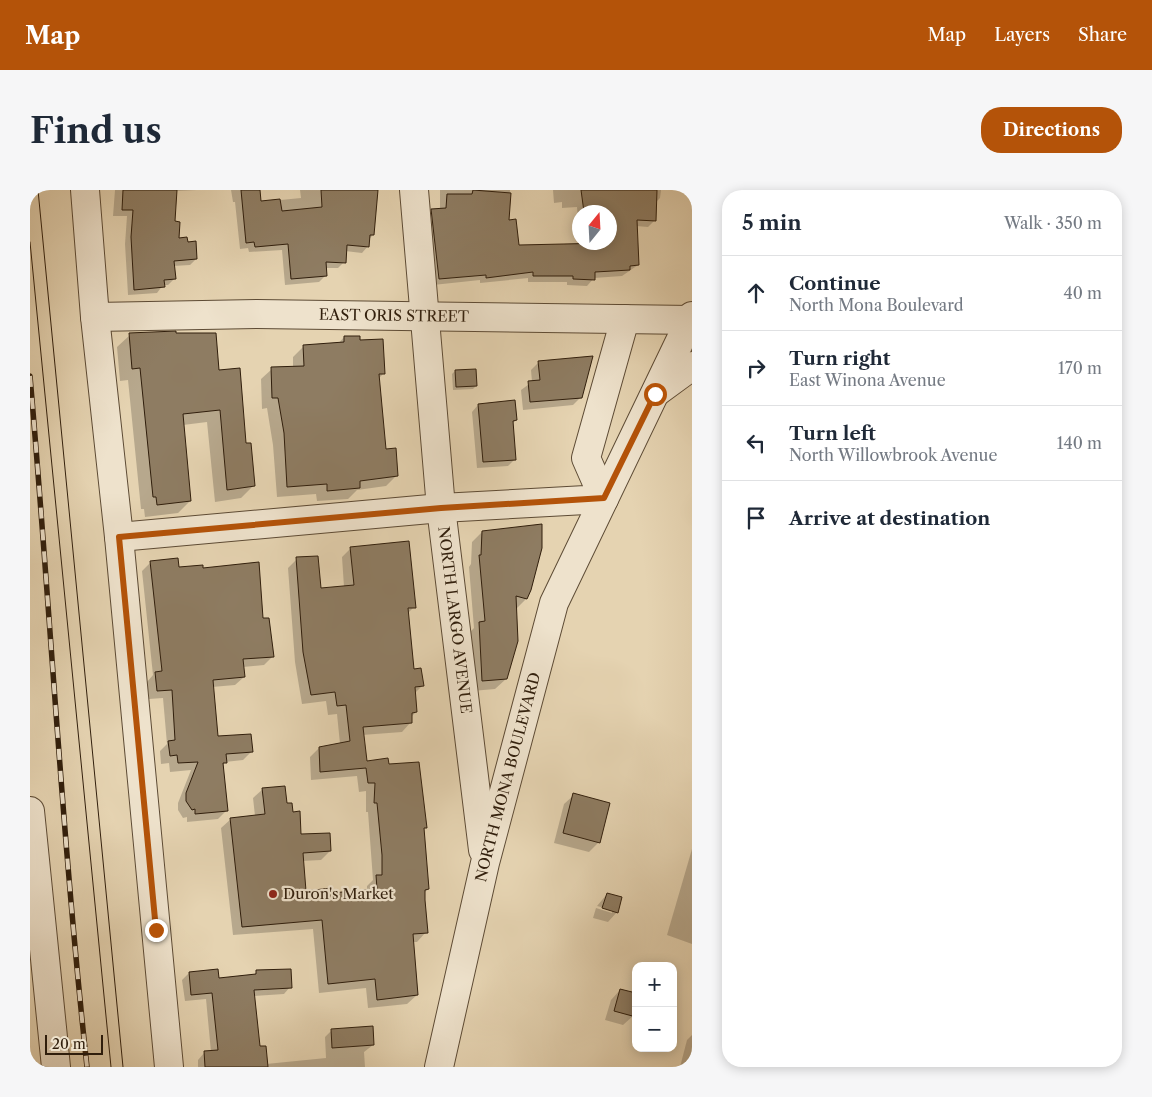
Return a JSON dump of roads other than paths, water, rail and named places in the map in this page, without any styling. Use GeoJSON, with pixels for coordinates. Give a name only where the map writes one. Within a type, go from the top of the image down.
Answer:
{"type":"FeatureCollection","features":[{"type":"Feature","properties":{"kind":"street"},"geometry":{"type":"LineString","coordinates":[[85,190],[95,317],[119,537],[169,1067]]}},
{"type":"Feature","properties":{"kind":"street","name":"NORTH LARGO AVENUE"},"geometry":{"type":"LineString","coordinates":[[414,190],[441,508],[485,864]]}},
{"type":"Feature","properties":{"kind":"street","name":"EAST ORIS STREET"},"geometry":{"type":"LineString","coordinates":[[95,317],[257,314],[625,319],[692,318]]}},
{"type":"Feature","properties":{"kind":"street","name":"NORTH MONA BOULEVARD"},"geometry":{"type":"LineString","coordinates":[[440,1067],[485,864],[554,603],[692,318]]}},
{"type":"Feature","properties":{"kind":"street"},"geometry":{"type":"LineString","coordinates":[[119,537],[441,508],[604,498],[586,458],[625,319]]}},
{"type":"Feature","properties":{"kind":"street"},"geometry":{"type":"LineString","coordinates":[[655,394],[692,366]]}},
{"type":"Feature","properties":{"kind":"street"},"geometry":{"type":"LineString","coordinates":[[30,811],[56,1067]]}},
{"type":"Feature","properties":{"kind":"tram line"},"geometry":{"type":"LineString","coordinates":[[38,190],[123,1067]]}},
{"type":"Feature","properties":{"kind":"tram line"},"geometry":{"type":"LineString","coordinates":[[30,242],[111,1067]]}},
{"type":"Feature","properties":{"kind":"railway"},"geometry":{"type":"LineString","coordinates":[[30,376],[70,894],[87,1067]]}},
{"type":"Feature","properties":{"kind":"place","name":"Duron's Market"},"geometry":{"type":"Point","coordinates":[273,894]}}]}
